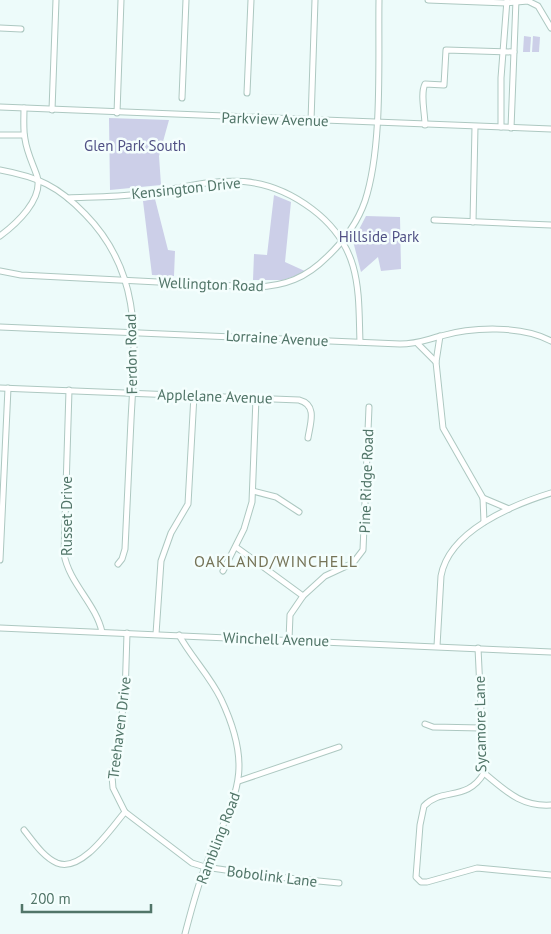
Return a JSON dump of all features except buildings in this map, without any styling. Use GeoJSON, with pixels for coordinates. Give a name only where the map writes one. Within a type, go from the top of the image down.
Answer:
{"type":"FeatureCollection","features":[{"type":"Feature","properties":{"kind":"street"},"geometry":{"type":"LineString","coordinates":[[52,110],[56,0]]}},
{"type":"Feature","properties":{"kind":"street"},"geometry":{"type":"LineString","coordinates":[[117,113],[121,0]]}},
{"type":"Feature","properties":{"kind":"street"},"geometry":{"type":"LineString","coordinates":[[182,98],[186,0]]}},
{"type":"Feature","properties":{"kind":"street"},"geometry":{"type":"LineString","coordinates":[[247,93],[251,0]]}},
{"type":"Feature","properties":{"kind":"street"},"geometry":{"type":"LineString","coordinates":[[310,120],[315,0]]}},
{"type":"Feature","properties":{"kind":"street","name":"Wellington Road"},"geometry":{"type":"LineString","coordinates":[[0,271],[21,275],[256,287],[279,285],[297,280],[313,271],[343,242],[355,224],[366,196],[373,160],[376,124],[379,0]]}},
{"type":"Feature","properties":{"kind":"street"},"geometry":{"type":"LineString","coordinates":[[428,0],[507,2],[516,0],[534,3],[542,10],[551,28]]}},
{"type":"Feature","properties":{"kind":"street"},"geometry":{"type":"LineString","coordinates":[[511,128],[516,0]]}},
{"type":"Feature","properties":{"kind":"street"},"geometry":{"type":"LineString","coordinates":[[501,127],[501,78],[507,2]]}},
{"type":"Feature","properties":{"kind":"street"},"geometry":{"type":"LineString","coordinates":[[0,28],[21,28]]}},
{"type":"Feature","properties":{"kind":"street"},"geometry":{"type":"LineString","coordinates":[[425,125],[425,104],[422,91],[425,84],[444,85],[446,50],[514,52]]}},
{"type":"Feature","properties":{"kind":"street"},"geometry":{"type":"LineString","coordinates":[[501,78],[514,78]]}},
{"type":"Feature","properties":{"kind":"street","name":"Parkview Avenue"},"geometry":{"type":"LineString","coordinates":[[0,107],[376,124],[551,129]]}},
{"type":"Feature","properties":{"kind":"street"},"geometry":{"type":"LineString","coordinates":[[0,236],[16,222],[30,204],[34,197],[38,178],[30,160],[24,135],[24,108]]}},
{"type":"Feature","properties":{"kind":"street"},"geometry":{"type":"LineString","coordinates":[[473,222],[475,127]]}},
{"type":"Feature","properties":{"kind":"street"},"geometry":{"type":"LineString","coordinates":[[0,135],[24,135]]}},
{"type":"Feature","properties":{"kind":"street"},"geometry":{"type":"LineString","coordinates":[[0,170],[38,178]]}},
{"type":"Feature","properties":{"kind":"street","name":"Ferdon Road"},"geometry":{"type":"LineString","coordinates":[[38,178],[68,198],[106,237],[126,280],[133,332],[132,393],[125,549],[118,564]]}},
{"type":"Feature","properties":{"kind":"street","name":"Kensington Drive"},"geometry":{"type":"LineString","coordinates":[[68,198],[137,194],[225,181],[254,182],[289,195],[328,222],[343,242],[355,274],[360,342]]}},
{"type":"Feature","properties":{"kind":"street"},"geometry":{"type":"LineString","coordinates":[[434,220],[551,225]]}},
{"type":"Feature","properties":{"kind":"street","name":"Lorraine Avenue"},"geometry":{"type":"LineString","coordinates":[[0,327],[418,344],[440,336],[491,329],[536,336],[551,341]]}},
{"type":"Feature","properties":{"kind":"street"},"geometry":{"type":"LineString","coordinates":[[440,336],[436,362],[443,428],[483,498],[484,522]]}},
{"type":"Feature","properties":{"kind":"street"},"geometry":{"type":"LineString","coordinates":[[418,344],[436,362]]}},
{"type":"Feature","properties":{"kind":"street","name":"Applelane Avenue"},"geometry":{"type":"LineString","coordinates":[[0,388],[299,400],[308,404],[312,413],[308,438]]}},
{"type":"Feature","properties":{"kind":"street"},"geometry":{"type":"LineString","coordinates":[[0,560],[8,388]]}},
{"type":"Feature","properties":{"kind":"street","name":"Russet Drive"},"geometry":{"type":"LineString","coordinates":[[69,390],[64,554],[70,573],[99,622],[102,632]]}},
{"type":"Feature","properties":{"kind":"street"},"geometry":{"type":"LineString","coordinates":[[156,634],[161,561],[171,532],[188,504],[194,395]]}},
{"type":"Feature","properties":{"kind":"street"},"geometry":{"type":"LineString","coordinates":[[222,571],[236,547],[250,510],[253,491],[256,398]]}},
{"type":"Feature","properties":{"kind":"street","name":"Pine Ridge Road"},"geometry":{"type":"LineString","coordinates":[[289,640],[290,615],[303,596],[325,576],[353,563],[363,550],[369,407]]}},
{"type":"Feature","properties":{"kind":"street"},"geometry":{"type":"LineString","coordinates":[[253,491],[276,497],[299,512]]}},
{"type":"Feature","properties":{"kind":"street"},"geometry":{"type":"LineString","coordinates":[[437,646],[443,566],[459,544],[484,522],[509,509],[551,493]]}},
{"type":"Feature","properties":{"kind":"street"},"geometry":{"type":"LineString","coordinates":[[483,498],[509,509]]}},
{"type":"Feature","properties":{"kind":"street"},"geometry":{"type":"LineString","coordinates":[[236,547],[303,596]]}},
{"type":"Feature","properties":{"kind":"street","name":"Winchell Avenue"},"geometry":{"type":"LineString","coordinates":[[0,628],[551,652]]}},
{"type":"Feature","properties":{"kind":"street","name":"Treehaven Drive"},"geometry":{"type":"LineString","coordinates":[[127,633],[125,696],[112,783],[125,812],[184,858],[205,867]]}},
{"type":"Feature","properties":{"kind":"street","name":"Rambling Road"},"geometry":{"type":"LineString","coordinates":[[179,635],[220,698],[231,724],[239,753],[239,781],[233,801],[205,867],[185,934]]}},
{"type":"Feature","properties":{"kind":"street","name":"Sycamore Lane"},"geometry":{"type":"LineString","coordinates":[[478,648],[484,774],[470,789],[432,799],[424,806],[420,825],[416,875],[419,880],[432,882],[477,868],[551,875]]}},
{"type":"Feature","properties":{"kind":"street"},"geometry":{"type":"LineString","coordinates":[[425,724],[433,727],[481,728]]}},
{"type":"Feature","properties":{"kind":"street"},"geometry":{"type":"LineString","coordinates":[[239,781],[339,746]]}},
{"type":"Feature","properties":{"kind":"street"},"geometry":{"type":"LineString","coordinates":[[484,774],[522,802],[536,805],[551,805]]}},
{"type":"Feature","properties":{"kind":"street"},"geometry":{"type":"LineString","coordinates":[[24,830],[50,859],[57,863],[68,864],[90,852],[125,812]]}},
{"type":"Feature","properties":{"kind":"street","name":"Bobolink Lane"},"geometry":{"type":"LineString","coordinates":[[205,867],[267,876],[339,883]]}},
{"type":"Feature","properties":{"kind":"green space"},"geometry":{"type":"Polygon","coordinates":[[[524,36],[531,37],[530,52],[523,52],[524,36]]]}},
{"type":"Feature","properties":{"kind":"green space"},"geometry":{"type":"Polygon","coordinates":[[[533,36],[540,37],[539,52],[532,52],[533,36]]]}},
{"type":"Feature","properties":{"kind":"green space","name":"Glen Park South"},"geometry":{"type":"Polygon","coordinates":[[[109,118],[169,120],[159,156],[161,185],[110,190],[109,118]]]}},
{"type":"Feature","properties":{"kind":"green space"},"geometry":{"type":"Polygon","coordinates":[[[274,195],[291,202],[285,262],[307,272],[283,280],[253,280],[254,254],[267,255],[274,195]]]}},
{"type":"Feature","properties":{"kind":"green space"},"geometry":{"type":"Polygon","coordinates":[[[155,199],[168,250],[175,251],[174,276],[152,275],[143,201],[155,199]]]}},
{"type":"Feature","properties":{"kind":"green space","name":"Hillside Park"},"geometry":{"type":"Polygon","coordinates":[[[366,216],[400,217],[401,269],[381,271],[378,257],[361,272],[353,241],[366,216]]]}},
{"type":"Feature","properties":{"kind":"district","name":"OAKLAND/WINCHELL"},"geometry":{"type":"Point","coordinates":[276,561]}}]}
